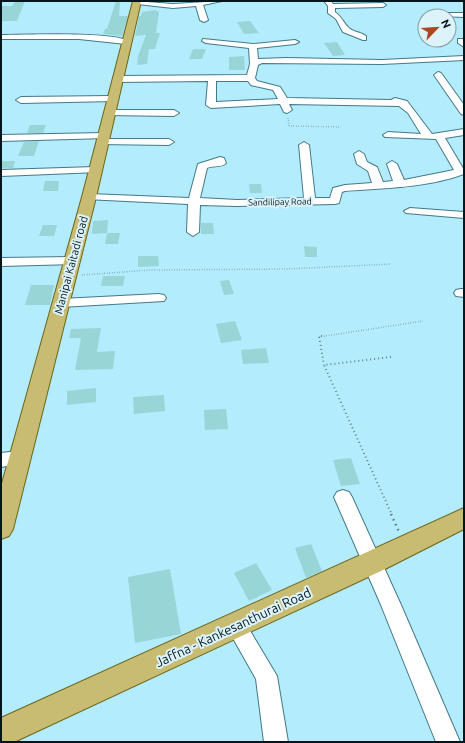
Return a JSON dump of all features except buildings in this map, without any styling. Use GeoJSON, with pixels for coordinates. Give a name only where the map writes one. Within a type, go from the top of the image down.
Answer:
{"type":"FeatureCollection","features":[{"type":"Feature","properties":{"kind":"main road","name":"Manipai Kaitadi road"},"geometry":{"type":"LineString","coordinates":[[1,529],[96,170],[126,42],[137,2]]}},
{"type":"Feature","properties":{"kind":"main road","name":"Jaffna - Kankesanthurai Road"},"geometry":{"type":"LineString","coordinates":[[1,733],[372,563],[464,518]]}},
{"type":"Feature","properties":{"kind":"street"},"geometry":{"type":"LineString","coordinates":[[137,2],[172,6],[219,1]]}},
{"type":"Feature","properties":{"kind":"street"},"geometry":{"type":"LineString","coordinates":[[363,38],[360,35],[346,30],[339,18],[332,13],[329,3],[383,5]]}},
{"type":"Feature","properties":{"kind":"street"},"geometry":{"type":"LineString","coordinates":[[199,4],[204,20]]}},
{"type":"Feature","properties":{"kind":"street"},"geometry":{"type":"LineString","coordinates":[[464,21],[461,22],[464,25]]}},
{"type":"Feature","properties":{"kind":"street"},"geometry":{"type":"LineString","coordinates":[[1,37],[86,37],[108,38],[126,42]]}},
{"type":"Feature","properties":{"kind":"street"},"geometry":{"type":"LineString","coordinates":[[206,41],[253,46],[295,42]]}},
{"type":"Feature","properties":{"kind":"street"},"geometry":{"type":"LineString","coordinates":[[464,41],[461,41],[464,45]]}},
{"type":"Feature","properties":{"kind":"street"},"geometry":{"type":"LineString","coordinates":[[212,78],[211,105],[286,106],[276,87],[254,83],[251,78],[254,64],[253,46]]}},
{"type":"Feature","properties":{"kind":"street"},"geometry":{"type":"LineString","coordinates":[[417,49],[425,59]]}},
{"type":"Feature","properties":{"kind":"street"},"geometry":{"type":"LineString","coordinates":[[254,64],[260,61],[286,60],[382,62],[464,58]]}},
{"type":"Feature","properties":{"kind":"street"},"geometry":{"type":"LineString","coordinates":[[438,75],[464,112]]}},
{"type":"Feature","properties":{"kind":"street"},"geometry":{"type":"LineString","coordinates":[[117,79],[251,78]]}},
{"type":"Feature","properties":{"kind":"street"},"geometry":{"type":"LineString","coordinates":[[21,100],[111,106],[174,113]]}},
{"type":"Feature","properties":{"kind":"street","name":"Sandilipay Road"},"geometry":{"type":"LineString","coordinates":[[89,197],[194,201],[335,201],[337,190],[345,188],[379,187],[462,178],[434,136],[414,112],[399,102],[286,106]]}},
{"type":"Feature","properties":{"kind":"street"},"geometry":{"type":"LineString","coordinates":[[388,135],[434,136],[464,132]]}},
{"type":"Feature","properties":{"kind":"street"},"geometry":{"type":"LineString","coordinates":[[1,138],[103,139],[168,142]]}},
{"type":"Feature","properties":{"kind":"street"},"geometry":{"type":"LineString","coordinates":[[304,145],[310,202]]}},
{"type":"Feature","properties":{"kind":"street"},"geometry":{"type":"LineString","coordinates":[[359,154],[362,164],[373,169],[379,187]]}},
{"type":"Feature","properties":{"kind":"street"},"geometry":{"type":"LineString","coordinates":[[193,232],[194,201],[202,166],[210,162],[220,163],[220,160]]}},
{"type":"Feature","properties":{"kind":"street"},"geometry":{"type":"LineString","coordinates":[[392,164],[400,185]]}},
{"type":"Feature","properties":{"kind":"street"},"geometry":{"type":"LineString","coordinates":[[1,173],[96,170]]}},
{"type":"Feature","properties":{"kind":"street"},"geometry":{"type":"LineString","coordinates":[[410,210],[464,216]]}},
{"type":"Feature","properties":{"kind":"street"},"geometry":{"type":"LineString","coordinates":[[1,262],[70,268]]}},
{"type":"Feature","properties":{"kind":"street"},"geometry":{"type":"LineString","coordinates":[[61,303],[159,298]]}},
{"type":"Feature","properties":{"kind":"street"},"geometry":{"type":"LineString","coordinates":[[1,460],[19,458]]}},
{"type":"Feature","properties":{"kind":"street"},"geometry":{"type":"LineString","coordinates":[[343,498],[448,742]]}},
{"type":"Feature","properties":{"kind":"street"},"geometry":{"type":"LineString","coordinates":[[236,626],[266,676],[276,742]]}},
{"type":"Feature","properties":{"kind":"path"},"geometry":{"type":"LineString","coordinates":[[286,106],[289,126],[341,126]]}},
{"type":"Feature","properties":{"kind":"path"},"geometry":{"type":"LineString","coordinates":[[70,268],[150,270],[286,269],[323,266],[391,264]]}},
{"type":"Feature","properties":{"kind":"path"},"geometry":{"type":"LineString","coordinates":[[405,546],[324,365],[319,336],[424,321]]}},
{"type":"Feature","properties":{"kind":"path"},"geometry":{"type":"LineString","coordinates":[[324,365],[391,356]]}}]}
